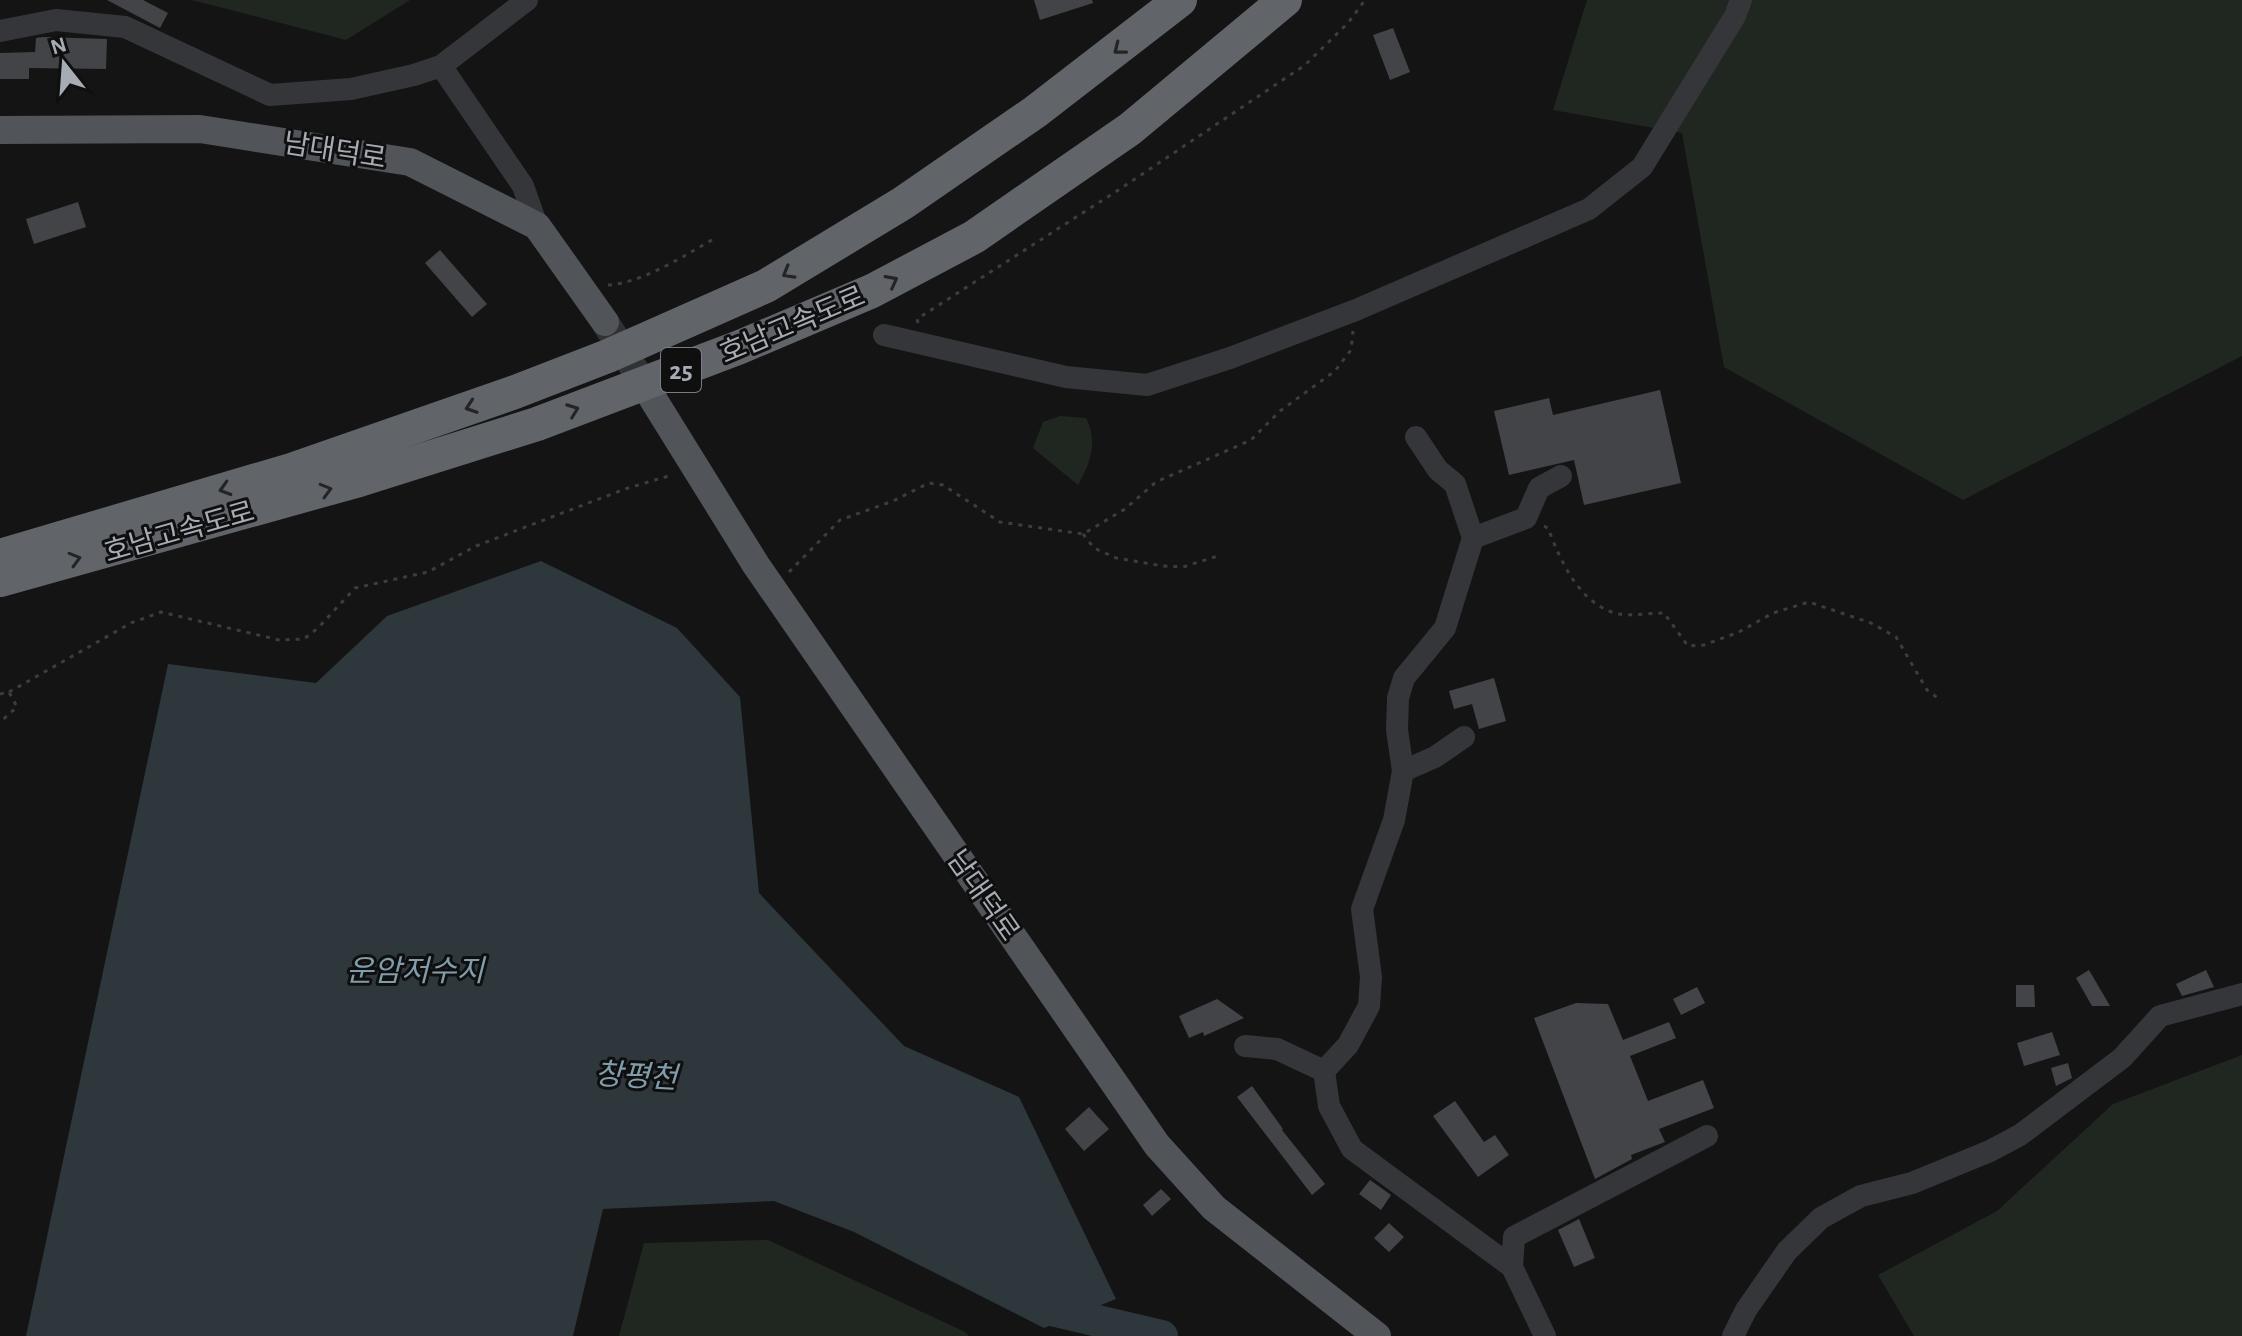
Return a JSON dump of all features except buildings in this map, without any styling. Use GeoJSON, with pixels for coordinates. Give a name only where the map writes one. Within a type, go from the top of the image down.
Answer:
{"type":"FeatureCollection","features":[{"type":"Feature","properties":{"kind":"highway","name":"호남고속도로"},"geometry":{"type":"LineString","coordinates":[[0,556],[291,470],[515,392],[622,350],[766,286],[833,248],[1035,112],[1180,0]]}},
{"type":"Feature","properties":{"kind":"highway","name":"호남고속도로"},"geometry":{"type":"LineString","coordinates":[[0,580],[359,480],[537,424],[740,347],[872,291],[974,237],[1130,129],[1285,0]]}},
{"type":"Feature","properties":{"kind":"main road","name":"남대덕로"},"geometry":{"type":"LineString","coordinates":[[0,130],[200,129],[410,162],[537,226],[605,322]]}},
{"type":"Feature","properties":{"kind":"main road","name":"남대덕로"},"geometry":{"type":"LineString","coordinates":[[653,399],[772,588],[1157,1145],[1214,1208],[1377,1336]]}},
{"type":"Feature","properties":{"kind":"street"},"geometry":{"type":"LineString","coordinates":[[0,31],[56,20],[125,27],[270,95],[351,89],[441,66],[527,0]]}},
{"type":"Feature","properties":{"kind":"street"},"geometry":{"type":"LineString","coordinates":[[884,335],[1066,377],[1147,385],[1230,358],[1356,310],[1589,209],[1642,167],[1735,16],[1741,0]]}},
{"type":"Feature","properties":{"kind":"street"},"geometry":{"type":"LineString","coordinates":[[441,66],[523,186],[537,226]]}},
{"type":"Feature","properties":{"kind":"street"},"geometry":{"type":"LineString","coordinates":[[1324,1071],[1348,1045],[1369,1006],[1371,977],[1362,909],[1394,820],[1403,771],[1397,730],[1398,698],[1404,678],[1445,628],[1473,538],[1455,484],[1438,470],[1416,437]]}},
{"type":"Feature","properties":{"kind":"street"},"geometry":{"type":"LineString","coordinates":[[1473,538],[1526,518],[1539,488],[1561,476]]}},
{"type":"Feature","properties":{"kind":"street"},"geometry":{"type":"LineString","coordinates":[[1403,771],[1435,757],[1464,737]]}},
{"type":"Feature","properties":{"kind":"street"},"geometry":{"type":"LineString","coordinates":[[1733,1336],[1746,1310],[1787,1251],[1821,1218],[1861,1196],[1912,1183],[1990,1151],[2020,1135],[2122,1058],[2160,1016],[2242,994]]}},
{"type":"Feature","properties":{"kind":"street"},"geometry":{"type":"LineString","coordinates":[[1245,1046],[1277,1049],[1324,1071]]}},
{"type":"Feature","properties":{"kind":"street"},"geometry":{"type":"LineString","coordinates":[[1324,1071],[1329,1106],[1352,1149],[1512,1267],[1545,1336]]}},
{"type":"Feature","properties":{"kind":"street"},"geometry":{"type":"LineString","coordinates":[[1512,1267],[1514,1237],[1707,1136]]}},
{"type":"Feature","properties":{"kind":"path"},"geometry":{"type":"LineString","coordinates":[[927,345],[917,319],[1120,189],[1305,65],[1348,23],[1365,0]]}},
{"type":"Feature","properties":{"kind":"path"},"geometry":{"type":"LineString","coordinates":[[580,286],[619,284],[677,260],[717,237]]}},
{"type":"Feature","properties":{"kind":"path"},"geometry":{"type":"LineString","coordinates":[[772,588],[840,520],[893,501],[929,483],[943,485],[1000,522],[1083,534],[1125,509],[1156,482],[1251,440],[1280,411],[1335,371],[1351,350],[1356,310]]}},
{"type":"Feature","properties":{"kind":"path"},"geometry":{"type":"LineString","coordinates":[[0,694],[9,692],[131,623],[161,612],[279,640],[304,639],[355,588],[428,572],[476,546],[625,489],[695,467]]}},
{"type":"Feature","properties":{"kind":"path"},"geometry":{"type":"LineString","coordinates":[[1526,518],[1548,528],[1560,560],[1593,601],[1618,614],[1664,613],[1688,646],[1704,645],[1739,632],[1773,613],[1809,602],[1871,623],[1896,637],[1927,690],[1939,699]]}},
{"type":"Feature","properties":{"kind":"path"},"geometry":{"type":"LineString","coordinates":[[1083,534],[1094,548],[1116,558],[1163,566],[1183,567],[1221,555]]}},
{"type":"Feature","properties":{"kind":"path"},"geometry":{"type":"LineString","coordinates":[[0,722],[17,707],[9,692]]}},
{"type":"Feature","properties":{"kind":"shaded area"},"geometry":{"type":"Polygon","coordinates":[[[192,0],[410,0],[346,40],[192,0]]]}},
{"type":"Feature","properties":{"kind":"shaded area"},"geometry":{"type":"Polygon","coordinates":[[[1587,0],[2242,0],[2242,356],[1963,500],[1724,367],[1682,133],[1553,110],[1587,0]]]}},
{"type":"Feature","properties":{"kind":"shaded area"},"geometry":{"type":"Polygon","coordinates":[[[1060,416],[1086,418],[1090,427],[1091,452],[1078,485],[1033,448],[1043,422],[1060,416]]]}},
{"type":"Feature","properties":{"kind":"shaded area"},"geometry":{"type":"Polygon","coordinates":[[[2242,1055],[2242,1336],[1914,1336],[1878,1275],[1997,1211],[2113,1104],[2242,1055]]]}},
{"type":"Feature","properties":{"kind":"shaded area"},"geometry":{"type":"Polygon","coordinates":[[[768,1240],[969,1336],[619,1336],[644,1243],[768,1240]]]}},
{"type":"Feature","properties":{"kind":"water","name":"운암저수지"},"geometry":{"type":"Polygon","coordinates":[[[541,561],[677,628],[740,697],[759,893],[904,1046],[1019,1097],[1116,1299],[1044,1328],[854,1232],[774,1201],[603,1209],[573,1336],[26,1336],[168,664],[316,683],[387,616],[541,561]]]}},
{"type":"Feature","properties":{"kind":"waterway","name":"창평천"},"geometry":{"type":"LineString","coordinates":[[1036,1299],[1047,1309],[1162,1336]]}},
{"type":"Feature","properties":{"kind":"tunnel"},"geometry":{"type":"LineString","coordinates":[[605,322],[653,399]]}}]}
